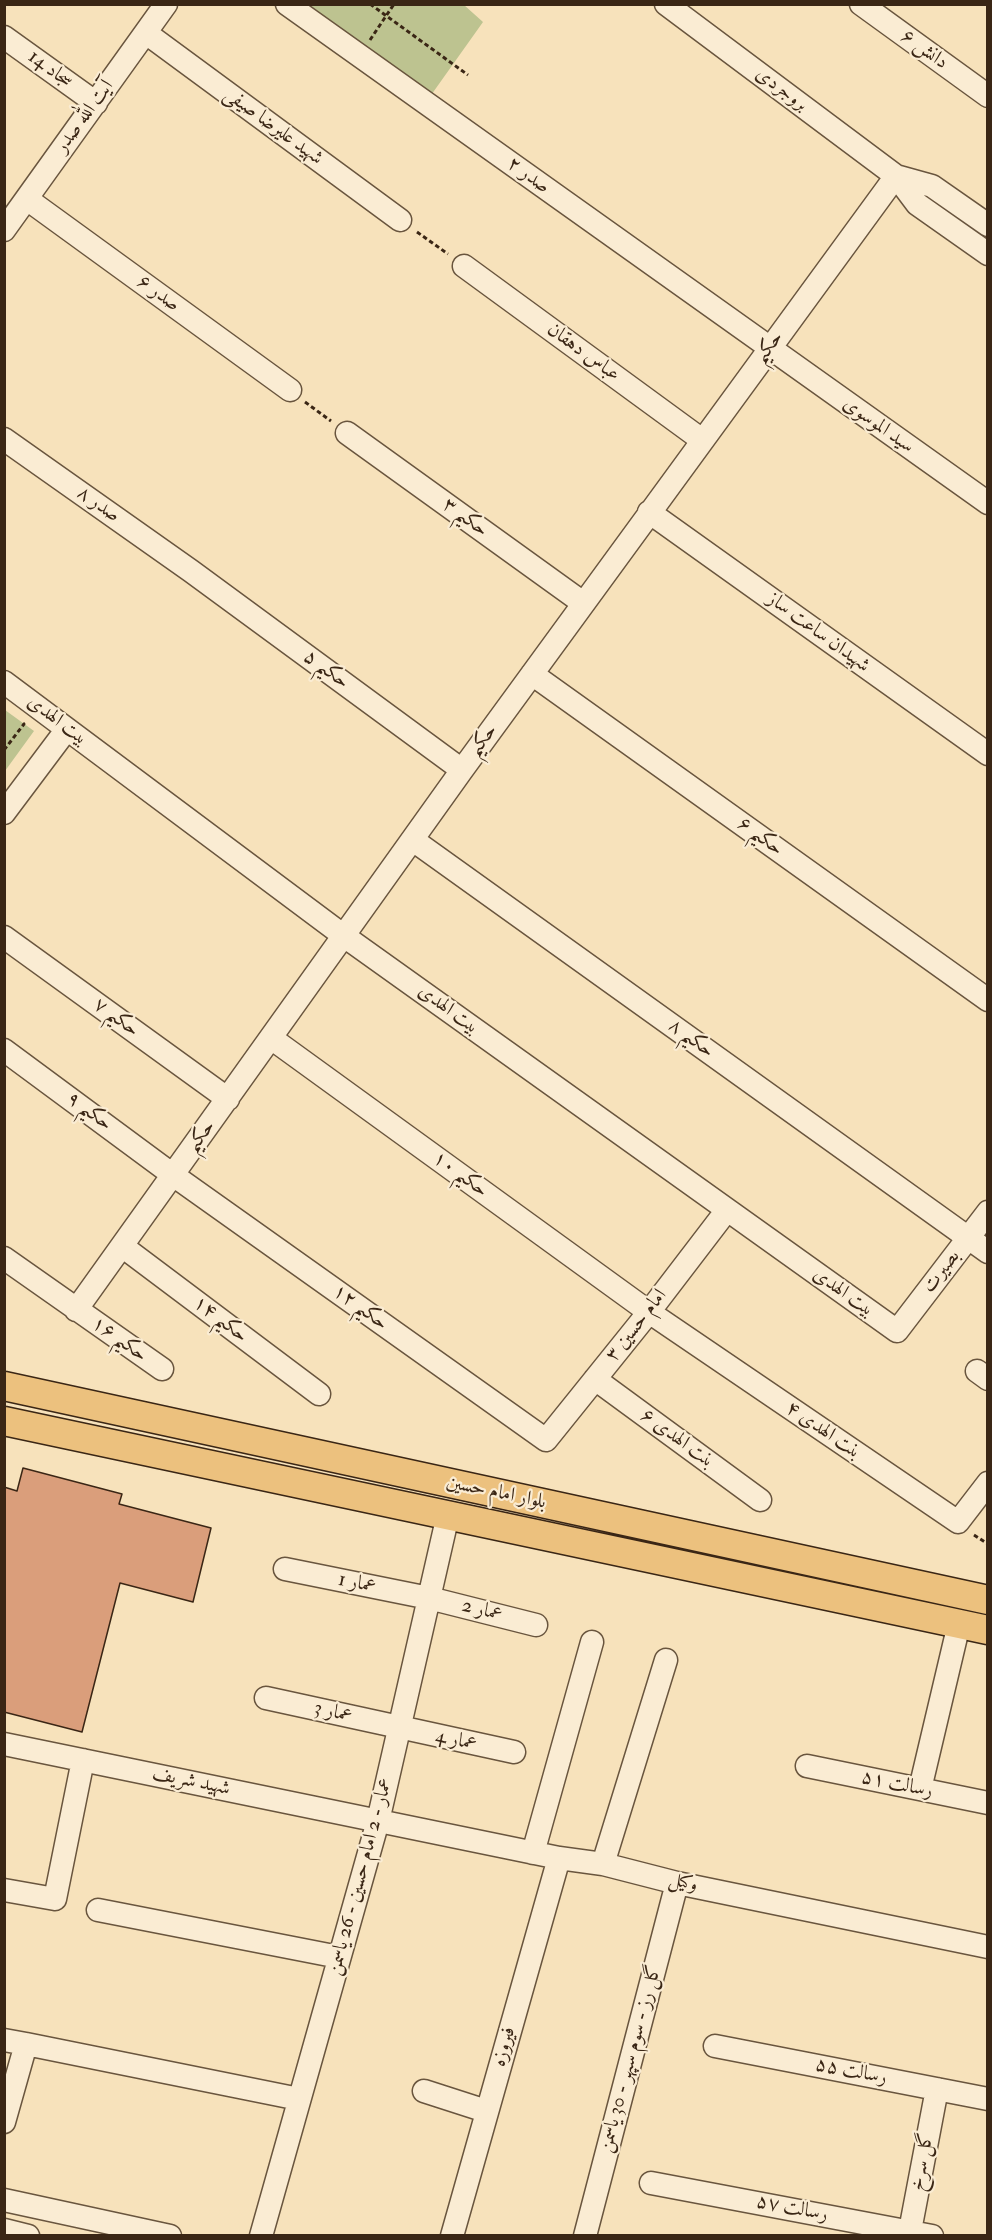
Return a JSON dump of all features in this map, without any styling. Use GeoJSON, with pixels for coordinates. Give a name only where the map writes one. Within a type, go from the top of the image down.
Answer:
{"type":"FeatureCollection","features":[{"type":"Feature","properties":{"kind":"main road","name":"بلوار امام حسین"},"geometry":{"type":"LineString","coordinates":[[4,1386],[987,1600]]}},
{"type":"Feature","properties":{"kind":"main road","name":"بلوار امام حسین"},"geometry":{"type":"LineString","coordinates":[[4,1421],[987,1630]]}},
{"type":"Feature","properties":{"kind":"main road"},"geometry":{"type":"LineString","coordinates":[[800,1589],[805,1561]]}},
{"type":"Feature","properties":{"kind":"street","name":"آیت الله صدر"},"geometry":{"type":"LineString","coordinates":[[4,230],[166,4]]}},
{"type":"Feature","properties":{"kind":"street","name":"صدر ۲"},"geometry":{"type":"LineString","coordinates":[[287,4],[768,348]]}},
{"type":"Feature","properties":{"kind":"street","name":"بروجردی"},"geometry":{"type":"LineString","coordinates":[[666,4],[896,176],[917,204],[987,254]]}},
{"type":"Feature","properties":{"kind":"street","name":"دانش ۶"},"geometry":{"type":"LineString","coordinates":[[861,4],[987,96]]}},
{"type":"Feature","properties":{"kind":"street","name":"شهید علیرضا صیفی"},"geometry":{"type":"LineString","coordinates":[[146,33],[400,220]]}},
{"type":"Feature","properties":{"kind":"street","name":"سجاد 14"},"geometry":{"type":"LineString","coordinates":[[4,37],[96,103]]}},
{"type":"Feature","properties":{"kind":"street","name":"بروجردی"},"geometry":{"type":"LineString","coordinates":[[896,176],[932,186],[987,225]]}},
{"type":"Feature","properties":{"kind":"street","name":"حکیم"},"geometry":{"type":"LineString","coordinates":[[76,1310],[462,770],[768,348],[896,176]]}},
{"type":"Feature","properties":{"kind":"street","name":"صدر ۶"},"geometry":{"type":"LineString","coordinates":[[27,199],[290,390]]}},
{"type":"Feature","properties":{"kind":"street","name":"عباس دهقان"},"geometry":{"type":"LineString","coordinates":[[464,266],[702,440]]}},
{"type":"Feature","properties":{"kind":"street","name":"سید الموسوی"},"geometry":{"type":"LineString","coordinates":[[768,348],[987,503]]}},
{"type":"Feature","properties":{"kind":"street","name":"حکیم ۳"},"geometry":{"type":"LineString","coordinates":[[347,433],[583,603]]}},
{"type":"Feature","properties":{"kind":"street","name":"صدر ۸"},"geometry":{"type":"LineString","coordinates":[[4,440],[191,571]]}},
{"type":"Feature","properties":{"kind":"street","name":"شهیدان ساعت ساز"},"geometry":{"type":"LineString","coordinates":[[649,512],[987,754]]}},
{"type":"Feature","properties":{"kind":"street","name":"حکیم ۵"},"geometry":{"type":"LineString","coordinates":[[191,571],[462,770]]}},
{"type":"Feature","properties":{"kind":"street","name":"حکیم ۶"},"geometry":{"type":"LineString","coordinates":[[532,674],[987,1000]]}},
{"type":"Feature","properties":{"kind":"street","name":"بیت الهدی"},"geometry":{"type":"LineString","coordinates":[[4,682],[344,936],[897,1331]]}},
{"type":"Feature","properties":{"kind":"street"},"geometry":{"type":"LineString","coordinates":[[4,813],[67,729]]}},
{"type":"Feature","properties":{"kind":"street","name":"حکیم ۸"},"geometry":{"type":"LineString","coordinates":[[413,840],[987,1252]]}},
{"type":"Feature","properties":{"kind":"street","name":"حکیم ۷"},"geometry":{"type":"LineString","coordinates":[[4,937],[228,1099]]}},
{"type":"Feature","properties":{"kind":"street","name":"حکیم ۱۰"},"geometry":{"type":"LineString","coordinates":[[271,1038],[649,1312]]}},
{"type":"Feature","properties":{"kind":"street","name":"حکیم ۹"},"geometry":{"type":"LineString","coordinates":[[4,1050],[174,1175]]}},
{"type":"Feature","properties":{"kind":"street","name":"حکیم ۱۲"},"geometry":{"type":"LineString","coordinates":[[174,1175],[546,1440]]}},
{"type":"Feature","properties":{"kind":"street","name":"امام حسین ۳"},"geometry":{"type":"LineString","coordinates":[[546,1440],[727,1210]]}},
{"type":"Feature","properties":{"kind":"street","name":"بصیرت"},"geometry":{"type":"LineString","coordinates":[[897,1331],[987,1212]]}},
{"type":"Feature","properties":{"kind":"street","name":"حکیم ۱۴"},"geometry":{"type":"LineString","coordinates":[[122,1246],[319,1394]]}},
{"type":"Feature","properties":{"kind":"street","name":"حکیم ۱۶"},"geometry":{"type":"LineString","coordinates":[[4,1258],[162,1369]]}},
{"type":"Feature","properties":{"kind":"street","name":"بنت الهدی ۴"},"geometry":{"type":"LineString","coordinates":[[649,1312],[958,1522],[987,1483]]}},
{"type":"Feature","properties":{"kind":"street","name":"بنت الهدی ۶"},"geometry":{"type":"LineString","coordinates":[[595,1379],[759,1500]]}},
{"type":"Feature","properties":{"kind":"street","name":"عمار - 2 امام حسین - 26 یاسمن"},"geometry":{"type":"LineString","coordinates":[[261,2235],[378,1821],[448,1515]]}},
{"type":"Feature","properties":{"kind":"street","name":"عمار 1"},"geometry":{"type":"LineString","coordinates":[[285,1569],[429,1598]]}},
{"type":"Feature","properties":{"kind":"street","name":"عمار 2"},"geometry":{"type":"LineString","coordinates":[[429,1598],[536,1624]]}},
{"type":"Feature","properties":{"kind":"street"},"geometry":{"type":"LineString","coordinates":[[920,1790],[959,1624]]}},
{"type":"Feature","properties":{"kind":"street"},"geometry":{"type":"LineString","coordinates":[[533,1853],[592,1642]]}},
{"type":"Feature","properties":{"kind":"street"},"geometry":{"type":"LineString","coordinates":[[603,1864],[666,1660]]}},
{"type":"Feature","properties":{"kind":"street","name":"عمار 3"},"geometry":{"type":"LineString","coordinates":[[266,1698],[399,1729]]}},
{"type":"Feature","properties":{"kind":"street","name":"عمار 4"},"geometry":{"type":"LineString","coordinates":[[399,1729],[514,1752]]}},
{"type":"Feature","properties":{"kind":"street","name":"شهید شریف"},"geometry":{"type":"LineString","coordinates":[[4,1744],[378,1821]]}},
{"type":"Feature","properties":{"kind":"street"},"geometry":{"type":"LineString","coordinates":[[4,1890],[55,1899],[83,1760]]}},
{"type":"Feature","properties":{"kind":"street","name":"رسالت ۵۱"},"geometry":{"type":"LineString","coordinates":[[807,1766],[987,1803]]}},
{"type":"Feature","properties":{"kind":"street","name":"وکیل"},"geometry":{"type":"LineString","coordinates":[[378,1821],[559,1858],[603,1864],[677,1883],[987,1947]]}},
{"type":"Feature","properties":{"kind":"street","name":"فیروزه"},"geometry":{"type":"LineString","coordinates":[[452,2235],[559,1858]]}},
{"type":"Feature","properties":{"kind":"street","name":"گل رز - سوم سپهر - 30 یاسمن"},"geometry":{"type":"LineString","coordinates":[[585,2235],[677,1883]]}},
{"type":"Feature","properties":{"kind":"street"},"geometry":{"type":"LineString","coordinates":[[98,1910],[339,1957]]}},
{"type":"Feature","properties":{"kind":"street"},"geometry":{"type":"LineString","coordinates":[[4,2122],[15,2042],[299,2099]]}},
{"type":"Feature","properties":{"kind":"street","name":"رسالت ۵۵"},"geometry":{"type":"LineString","coordinates":[[715,2046],[987,2098]]}},
{"type":"Feature","properties":{"kind":"street","name":"گل سرخ"},"geometry":{"type":"LineString","coordinates":[[917,2234],[937,2089]]}},
{"type":"Feature","properties":{"kind":"street"},"geometry":{"type":"LineString","coordinates":[[424,2091],[486,2111]]}},
{"type":"Feature","properties":{"kind":"street","name":"رسالت ۵۷"},"geometry":{"type":"LineString","coordinates":[[651,2183],[917,2234]]}},
{"type":"Feature","properties":{"kind":"street"},"geometry":{"type":"LineString","coordinates":[[4,2200],[170,2235]]}},
{"type":"Feature","properties":{"kind":"street"},"geometry":{"type":"LineString","coordinates":[[4,2230],[28,2235]]}},
{"type":"Feature","properties":{"kind":"path"},"geometry":{"type":"LineString","coordinates":[[370,4],[468,75]]}},
{"type":"Feature","properties":{"kind":"path"},"geometry":{"type":"LineString","coordinates":[[359,56],[394,4]]}},
{"type":"Feature","properties":{"kind":"path"},"geometry":{"type":"LineString","coordinates":[[400,220],[464,266]]}},
{"type":"Feature","properties":{"kind":"path"},"geometry":{"type":"LineString","coordinates":[[290,390],[347,433]]}},
{"type":"Feature","properties":{"kind":"path"},"geometry":{"type":"LineString","coordinates":[[4,750],[24,724],[18,719]]}},
{"type":"Feature","properties":{"kind":"green space"},"geometry":{"type":"Polygon","coordinates":[[[307,5],[464,5],[483,22],[429,98],[307,5]]]}},
{"type":"Feature","properties":{"kind":"green space"},"geometry":{"type":"Polygon","coordinates":[[[5,710],[34,731],[5,771],[5,710]]]}},
{"type":"Feature","properties":{"kind":"building"},"geometry":{"type":"Polygon","coordinates":[[[23,1468],[122,1494],[119,1504],[211,1528],[193,1602],[120,1583],[82,1732],[4,1712],[4,1487],[17,1491],[23,1468]]]}}]}
